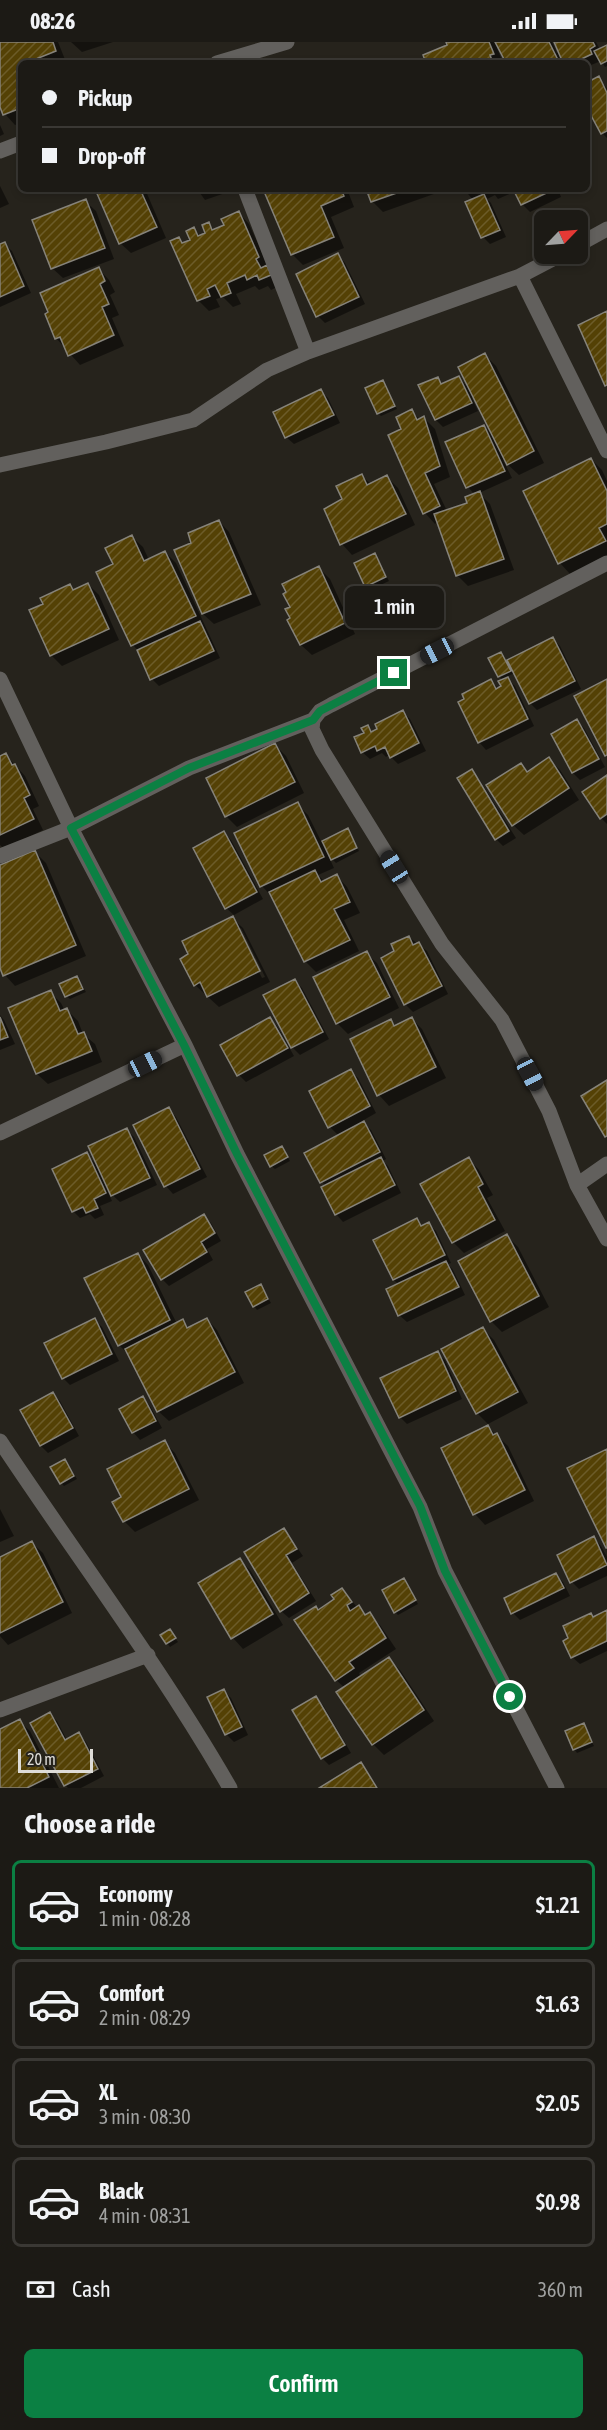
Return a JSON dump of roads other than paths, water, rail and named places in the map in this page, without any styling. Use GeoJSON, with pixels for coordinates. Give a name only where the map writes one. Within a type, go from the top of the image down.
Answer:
{"type":"FeatureCollection","features":[{"type":"Feature","properties":{"kind":"street"},"geometry":{"type":"LineString","coordinates":[[227,60],[287,42]]}},
{"type":"Feature","properties":{"kind":"street"},"geometry":{"type":"LineString","coordinates":[[0,151],[18,143]]}},
{"type":"Feature","properties":{"kind":"street"},"geometry":{"type":"LineString","coordinates":[[246,192],[308,352]]}},
{"type":"Feature","properties":{"kind":"street"},"geometry":{"type":"LineString","coordinates":[[588,239],[607,229]]}},
{"type":"Feature","properties":{"kind":"street"},"geometry":{"type":"LineString","coordinates":[[0,465],[193,420],[267,369],[308,352],[520,276],[543,264]]}},
{"type":"Feature","properties":{"kind":"street"},"geometry":{"type":"LineString","coordinates":[[520,276],[607,452]]}},
{"type":"Feature","properties":{"kind":"street"},"geometry":{"type":"LineString","coordinates":[[0,856],[71,828],[189,768],[313,720],[320,711],[331,705],[607,563]]}},
{"type":"Feature","properties":{"kind":"street"},"geometry":{"type":"LineString","coordinates":[[0,679],[71,828],[420,1506],[445,1571],[557,1788]]}},
{"type":"Feature","properties":{"kind":"street"},"geometry":{"type":"LineString","coordinates":[[313,720],[312,729],[322,750],[442,944],[502,1020],[549,1111],[577,1185],[607,1239]]}},
{"type":"Feature","properties":{"kind":"street"},"geometry":{"type":"LineString","coordinates":[[0,1133],[184,1045]]}},
{"type":"Feature","properties":{"kind":"street"},"geometry":{"type":"LineString","coordinates":[[577,1185],[607,1164]]}},
{"type":"Feature","properties":{"kind":"street"},"geometry":{"type":"LineString","coordinates":[[0,1441],[66,1540],[148,1655],[230,1788]]}},
{"type":"Feature","properties":{"kind":"street"},"geometry":{"type":"LineString","coordinates":[[0,1710],[148,1655]]}}]}
